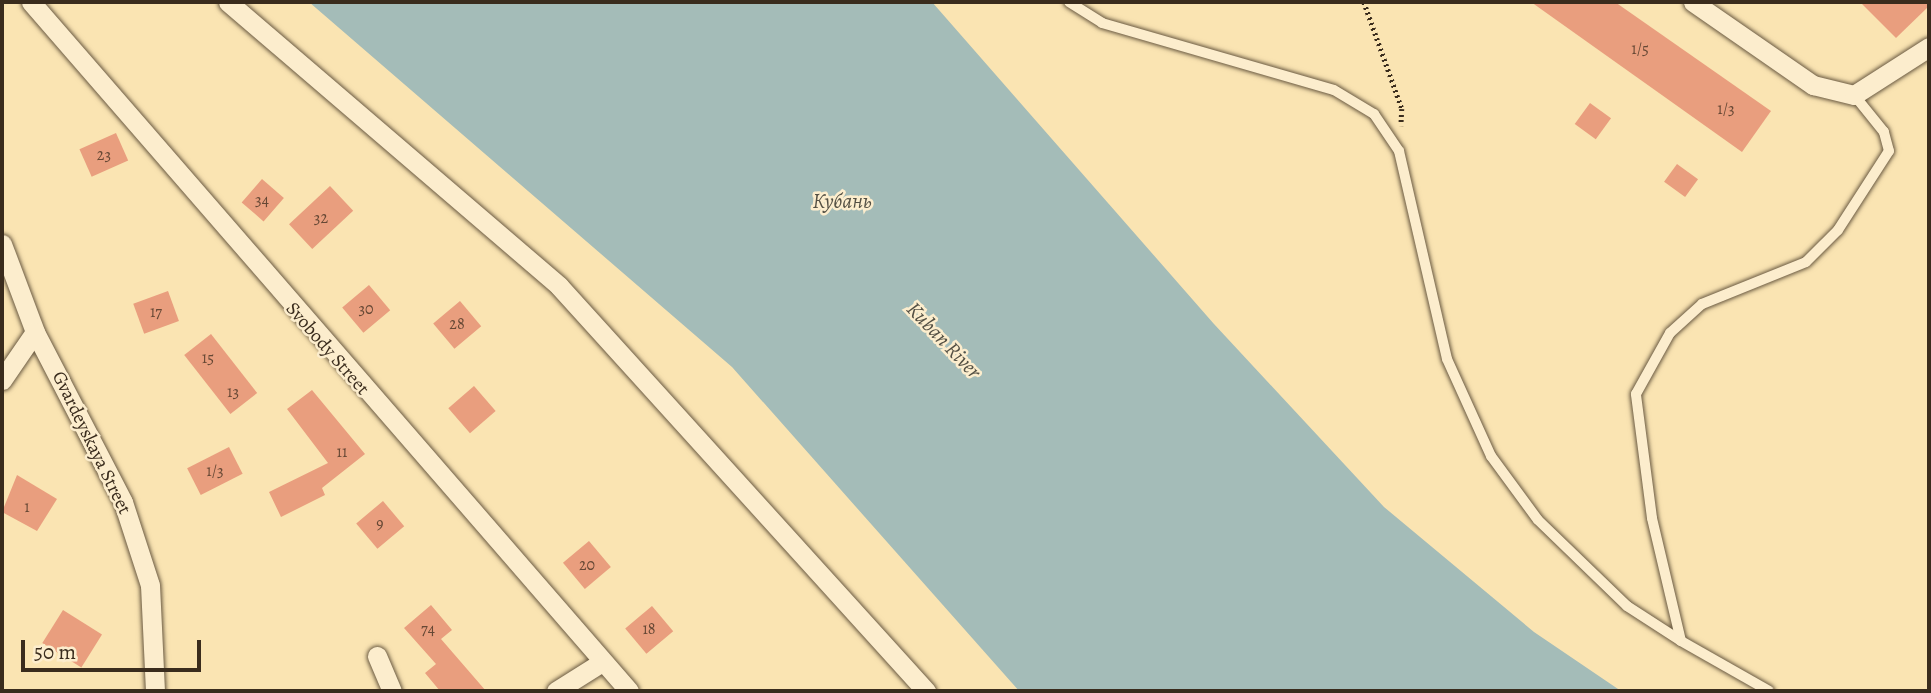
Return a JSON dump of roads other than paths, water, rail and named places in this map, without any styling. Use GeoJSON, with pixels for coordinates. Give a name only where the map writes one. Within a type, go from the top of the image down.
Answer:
{"type":"FeatureCollection","features":[{"type":"Feature","properties":{"kind":"street","name":"Svobody Street"},"geometry":{"type":"LineString","coordinates":[[31,2],[629,691]]}},
{"type":"Feature","properties":{"kind":"street"},"geometry":{"type":"LineString","coordinates":[[228,2],[559,286],[926,691]]}},
{"type":"Feature","properties":{"kind":"street"},"geometry":{"type":"LineString","coordinates":[[1693,2],[1813,85],[1854,94],[1929,47]]}},
{"type":"Feature","properties":{"kind":"street","name":"Gvardeyskaya Street"},"geometry":{"type":"LineString","coordinates":[[2,244],[35,332],[123,502],[150,584],[155,691]]}},
{"type":"Feature","properties":{"kind":"street"},"geometry":{"type":"LineString","coordinates":[[2,380],[35,332]]}},
{"type":"Feature","properties":{"kind":"street"},"geometry":{"type":"LineString","coordinates":[[377,656],[392,691]]}},
{"type":"Feature","properties":{"kind":"street"},"geometry":{"type":"LineString","coordinates":[[556,691],[602,662]]}},
{"type":"Feature","properties":{"kind":"lane"},"geometry":{"type":"LineString","coordinates":[[1069,2],[1102,23],[1334,90],[1374,114],[1399,151],[1447,359],[1491,456],[1538,520],[1627,606],[1681,641],[1769,691]]}},
{"type":"Feature","properties":{"kind":"lane"},"geometry":{"type":"LineString","coordinates":[[1681,641],[1652,518],[1636,394],[1670,333],[1702,304],[1806,262],[1838,230],[1889,151],[1884,132],[1854,94]]}},
{"type":"Feature","properties":{"kind":"water","name":"Кубань"},"geometry":{"type":"Polygon","coordinates":[[[309,2],[932,2],[1214,324],[1384,507],[1534,632],[1621,691],[1019,691],[732,367],[309,2]]]}},
{"type":"Feature","properties":{"kind":"water label","name":"Kuban River"},"geometry":{"type":"Point","coordinates":[944,340]}}]}
